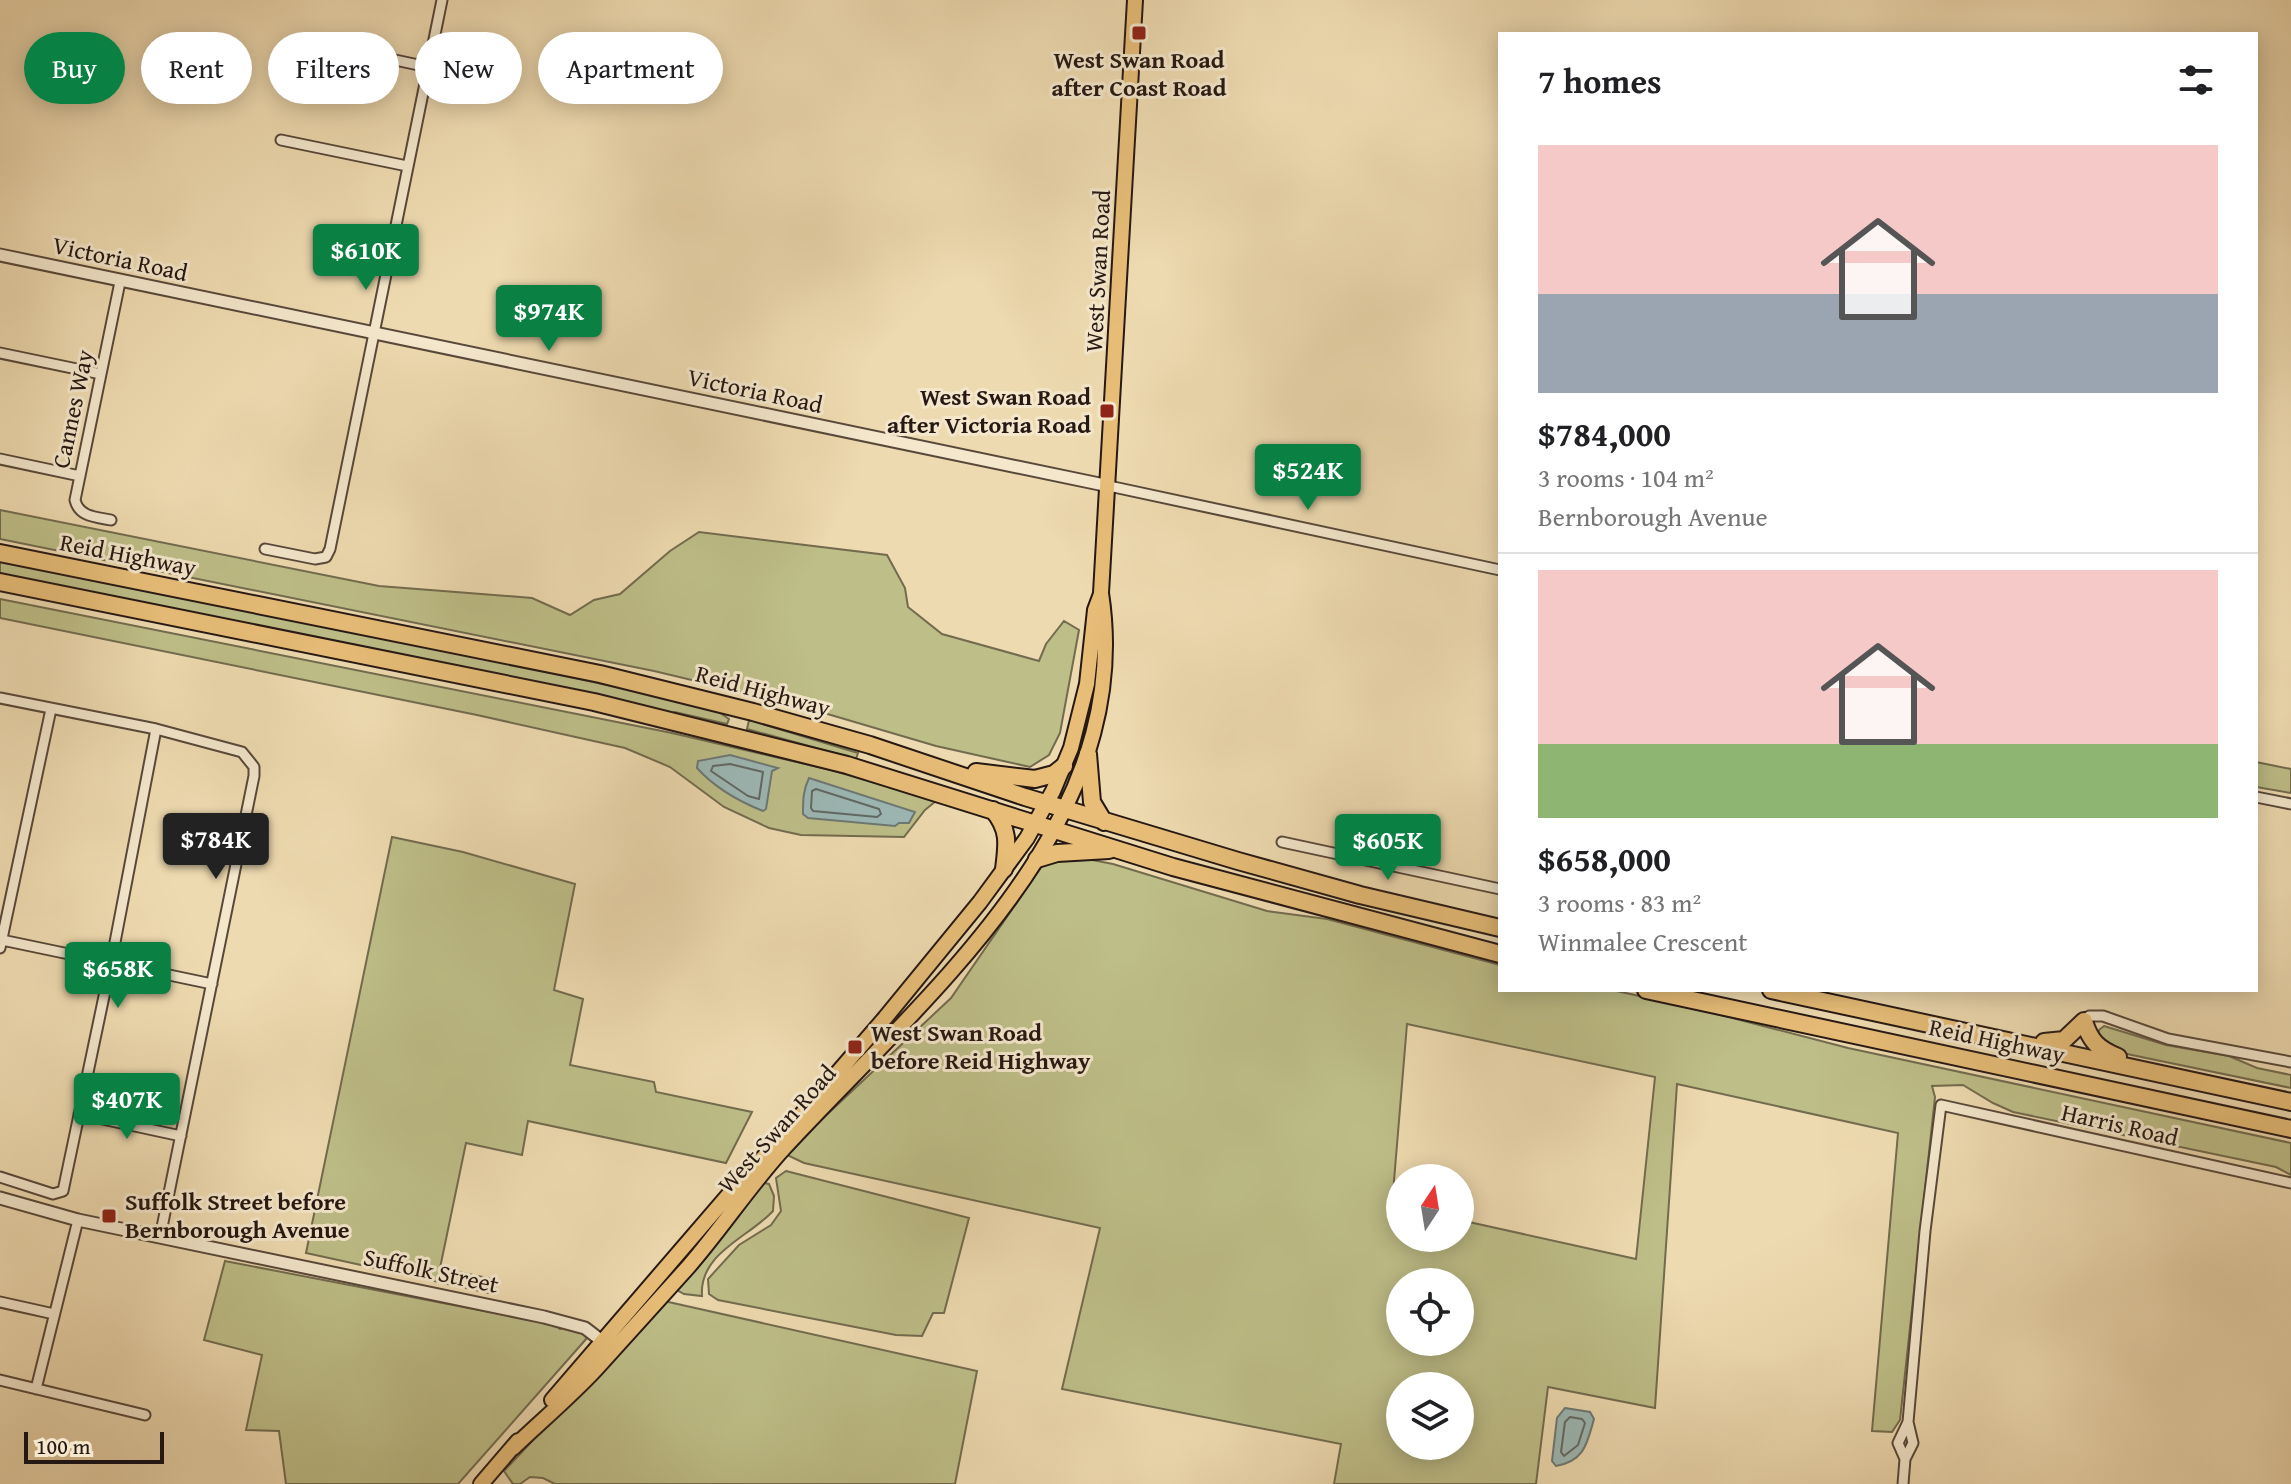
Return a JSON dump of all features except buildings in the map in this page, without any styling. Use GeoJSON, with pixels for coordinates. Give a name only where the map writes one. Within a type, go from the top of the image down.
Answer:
{"type":"FeatureCollection","features":[{"type":"Feature","properties":{"kind":"highway","name":"Reid Highway"},"geometry":{"type":"LineString","coordinates":[[0,553],[600,674],[753,712],[959,774],[1104,822],[1360,895],[1498,928]]}},
{"type":"Feature","properties":{"kind":"highway"},"geometry":{"type":"LineString","coordinates":[[0,582],[594,702],[847,765],[1114,850],[1498,953]]}},
{"type":"Feature","properties":{"kind":"highway"},"geometry":{"type":"LineString","coordinates":[[1088,754],[1092,802],[1104,822]]}},
{"type":"Feature","properties":{"kind":"highway"},"geometry":{"type":"LineString","coordinates":[[959,774],[983,772],[1035,779],[1054,774],[1064,766]]}},
{"type":"Feature","properties":{"kind":"highway"},"geometry":{"type":"LineString","coordinates":[[993,810],[1003,821],[1007,834],[1004,869]]}},
{"type":"Feature","properties":{"kind":"highway"},"geometry":{"type":"LineString","coordinates":[[1037,859],[1057,853],[1114,850]]}},
{"type":"Feature","properties":{"kind":"highway","name":"Reid Highway"},"geometry":{"type":"LineString","coordinates":[[1655,992],[2291,1132]]}},
{"type":"Feature","properties":{"kind":"highway","name":"Reid Highway"},"geometry":{"type":"LineString","coordinates":[[1781,992],[2291,1102]]}},
{"type":"Feature","properties":{"kind":"highway"},"geometry":{"type":"LineString","coordinates":[[1987,1035],[2055,1043],[2067,1038],[2084,1021],[2093,1042],[2105,1052],[2171,1075]]}},
{"type":"Feature","properties":{"kind":"main road","name":"West Swan Road"},"geometry":{"type":"LineString","coordinates":[[608,1345],[688,1266],[782,1150],[864,1067],[956,963],[1037,859],[1065,809],[1088,754],[1099,716],[1105,669],[1101,593],[1135,0]]}},
{"type":"Feature","properties":{"kind":"main road","name":"West Swan Road"},"geometry":{"type":"LineString","coordinates":[[481,1484],[608,1345],[885,1018],[1004,869],[1047,804],[1064,766],[1081,710],[1095,610],[1101,593]]}},
{"type":"Feature","properties":{"kind":"street"},"geometry":{"type":"LineString","coordinates":[[435,32],[442,0]]}},
{"type":"Feature","properties":{"kind":"street"},"geometry":{"type":"LineString","coordinates":[[265,549],[315,559],[326,557],[330,549],[420,104]]}},
{"type":"Feature","properties":{"kind":"street"},"geometry":{"type":"LineString","coordinates":[[281,140],[407,166]]}},
{"type":"Feature","properties":{"kind":"street","name":"Victoria Road"},"geometry":{"type":"LineString","coordinates":[[0,255],[1498,570]]}},
{"type":"Feature","properties":{"kind":"street","name":"Cannes Way"},"geometry":{"type":"LineString","coordinates":[[111,520],[86,515],[77,507],[75,500],[120,282]]}},
{"type":"Feature","properties":{"kind":"street"},"geometry":{"type":"LineString","coordinates":[[0,353],[101,374]]}},
{"type":"Feature","properties":{"kind":"street"},"geometry":{"type":"LineString","coordinates":[[0,459],[80,476]]}},
{"type":"Feature","properties":{"kind":"street"},"geometry":{"type":"LineString","coordinates":[[0,698],[156,729],[242,752],[254,767],[160,1237]]}},
{"type":"Feature","properties":{"kind":"street"},"geometry":{"type":"LineString","coordinates":[[51,709],[4,914],[1,944],[212,984]]}},
{"type":"Feature","properties":{"kind":"street"},"geometry":{"type":"LineString","coordinates":[[0,1177],[60,1194],[63,1191],[156,729]]}},
{"type":"Feature","properties":{"kind":"street"},"geometry":{"type":"LineString","coordinates":[[2258,797],[2291,804]]}},
{"type":"Feature","properties":{"kind":"street"},"geometry":{"type":"LineString","coordinates":[[1282,842],[1498,889]]}},
{"type":"Feature","properties":{"kind":"street"},"geometry":{"type":"LineString","coordinates":[[2084,1021],[2089,1016],[2103,1016],[2168,1039],[2291,1062]]}},
{"type":"Feature","properties":{"kind":"street","name":"Harris Road"},"geometry":{"type":"LineString","coordinates":[[1903,1484],[1905,1459],[1913,1443],[1908,1422],[1925,1231],[1941,1105],[2291,1183]]}},
{"type":"Feature","properties":{"kind":"street"},"geometry":{"type":"LineString","coordinates":[[79,1114],[181,1136]]}},
{"type":"Feature","properties":{"kind":"street","name":"Suffolk Street"},"geometry":{"type":"LineString","coordinates":[[0,1198],[78,1220],[578,1325],[608,1345]]}},
{"type":"Feature","properties":{"kind":"street"},"geometry":{"type":"LineString","coordinates":[[36,1389],[78,1220]]}},
{"type":"Feature","properties":{"kind":"street"},"geometry":{"type":"LineString","coordinates":[[0,1302],[54,1314]]}},
{"type":"Feature","properties":{"kind":"street"},"geometry":{"type":"LineString","coordinates":[[0,1380],[145,1415]]}},
{"type":"Feature","properties":{"kind":"green space"},"geometry":{"type":"Polygon","coordinates":[[[0,510],[379,586],[532,598],[570,615],[594,600],[620,594],[670,551],[699,532],[887,555],[905,588],[908,607],[942,634],[1039,661],[1046,644],[1064,621],[1079,630],[1060,733],[1049,755],[1030,767],[936,746],[797,705],[654,671],[0,539],[0,510]]]}},
{"type":"Feature","properties":{"kind":"green space"},"geometry":{"type":"Polygon","coordinates":[[[0,559],[369,633],[671,699],[716,710],[729,719],[727,724],[0,576],[0,559]]]}},
{"type":"Feature","properties":{"kind":"green space"},"geometry":{"type":"Polygon","coordinates":[[[0,599],[672,733],[831,770],[936,801],[904,837],[801,835],[769,828],[724,807],[670,767],[625,748],[0,618],[0,599]]]}},
{"type":"Feature","properties":{"kind":"green space"},"geometry":{"type":"Polygon","coordinates":[[[749,720],[858,753],[856,759],[747,729],[749,720]]]}},
{"type":"Feature","properties":{"kind":"green space"},"geometry":{"type":"Polygon","coordinates":[[[2258,762],[2291,769],[2291,793],[2258,787],[2258,762]]]}},
{"type":"Feature","properties":{"kind":"green space"},"geometry":{"type":"Polygon","coordinates":[[[392,837],[463,852],[575,884],[554,990],[583,999],[570,1065],[654,1082],[656,1092],[752,1112],[726,1163],[528,1121],[522,1155],[466,1143],[440,1268],[497,1280],[494,1294],[306,1253],[392,837]]]}},
{"type":"Feature","properties":{"kind":"green space"},"geometry":{"type":"Polygon","coordinates":[[[1082,858],[1113,864],[1267,911],[1327,919],[1498,964],[1498,992],[1621,992],[1848,1048],[2291,1143],[2291,1175],[2276,1167],[2013,1112],[1963,1085],[1932,1086],[1935,1097],[1900,1420],[1892,1432],[1872,1431],[1898,1133],[1677,1084],[1655,1408],[1548,1387],[1536,1484],[1334,1484],[1341,1444],[1062,1389],[1100,1228],[804,1163],[785,1154],[951,998],[1042,866],[1051,860],[1082,858]],[[1407,1024],[1395,1164],[1386,1164],[1386,1252],[1474,1252],[1474,1223],[1636,1259],[1655,1077],[1407,1024]]]}},
{"type":"Feature","properties":{"kind":"green space"},"geometry":{"type":"Polygon","coordinates":[[[2104,1026],[2166,1045],[2229,1056],[2257,1068],[2291,1075],[2291,1088],[2127,1054],[2100,1042],[2099,1030],[2104,1026]]]}},
{"type":"Feature","properties":{"kind":"green space"},"geometry":{"type":"Polygon","coordinates":[[[786,1171],[969,1218],[944,1313],[933,1313],[922,1336],[896,1335],[718,1300],[709,1294],[708,1279],[739,1245],[771,1225],[781,1211],[776,1178],[786,1171]]]}},
{"type":"Feature","properties":{"kind":"green space"},"geometry":{"type":"Polygon","coordinates":[[[769,1184],[774,1196],[773,1211],[717,1257],[703,1281],[702,1296],[684,1294],[675,1289],[760,1185],[769,1184]]]}},
{"type":"Feature","properties":{"kind":"green space"},"geometry":{"type":"Polygon","coordinates":[[[225,1261],[556,1325],[560,1329],[571,1328],[579,1330],[587,1338],[458,1484],[286,1484],[279,1431],[246,1430],[262,1355],[204,1340],[225,1261]]]}},
{"type":"Feature","properties":{"kind":"green space"},"geometry":{"type":"Polygon","coordinates":[[[664,1301],[977,1371],[955,1484],[555,1484],[543,1478],[530,1477],[520,1484],[513,1484],[504,1471],[664,1301]]]}},
{"type":"Feature","properties":{"kind":"water"},"geometry":{"type":"Polygon","coordinates":[[[730,755],[778,768],[772,771],[766,809],[763,811],[727,793],[697,768],[698,761],[730,755]]]}},
{"type":"Feature","properties":{"kind":"water"},"geometry":{"type":"Polygon","coordinates":[[[809,778],[915,812],[909,823],[895,826],[808,818],[803,814],[803,805],[809,778]]]}},
{"type":"Feature","properties":{"kind":"water"},"geometry":{"type":"Polygon","coordinates":[[[1565,1408],[1590,1412],[1594,1419],[1587,1443],[1579,1455],[1566,1464],[1556,1466],[1552,1461],[1557,1418],[1565,1408]]]}},
{"type":"Feature","properties":{"kind":"place","name":"West Swan Road after Coast Road"},"geometry":{"type":"Point","coordinates":[1139,33]}},
{"type":"Feature","properties":{"kind":"place","name":"West Swan Road after Victoria Road"},"geometry":{"type":"Point","coordinates":[1107,411]}},
{"type":"Feature","properties":{"kind":"place","name":"West Swan Road before Reid Highway"},"geometry":{"type":"Point","coordinates":[855,1047]}},
{"type":"Feature","properties":{"kind":"place","name":"Suffolk Street before Bernborough Avenue"},"geometry":{"type":"Point","coordinates":[109,1216]}}]}
